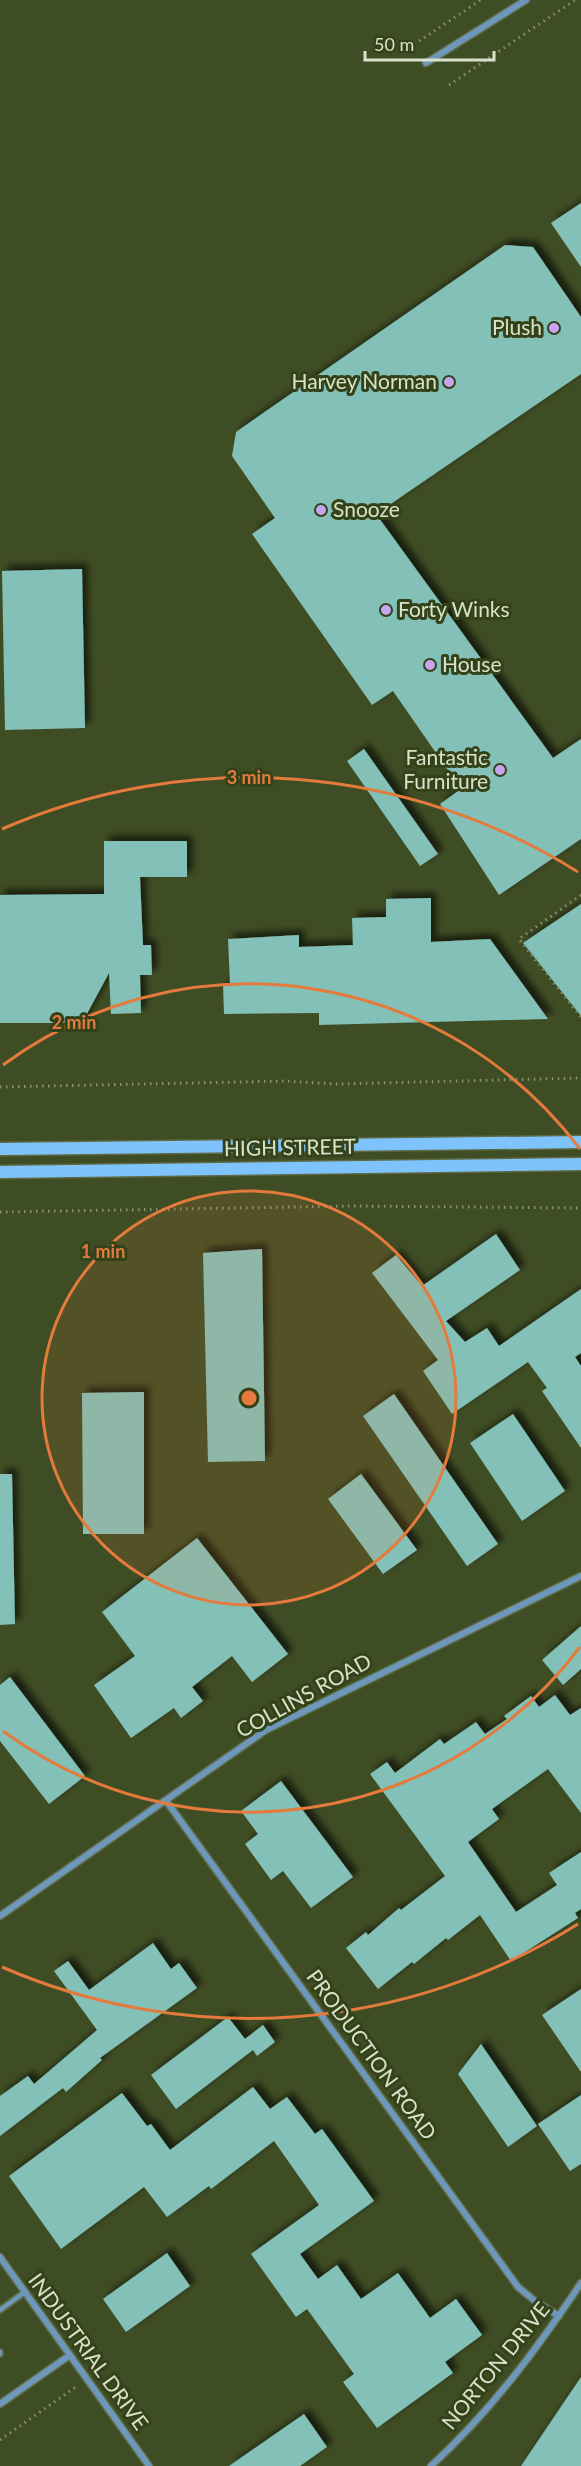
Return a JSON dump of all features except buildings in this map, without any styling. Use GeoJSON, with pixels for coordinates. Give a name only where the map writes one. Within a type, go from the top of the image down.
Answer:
{"type":"FeatureCollection","features":[{"type":"Feature","properties":{"kind":"main road","name":"HIGH STREET"},"geometry":{"type":"LineString","coordinates":[[0,1149],[581,1142]]}},
{"type":"Feature","properties":{"kind":"main road","name":"HIGH STREET"},"geometry":{"type":"LineString","coordinates":[[0,1172],[581,1164]]}},
{"type":"Feature","properties":{"kind":"street"},"geometry":{"type":"LineString","coordinates":[[426,63],[526,0]]}},
{"type":"Feature","properties":{"kind":"street","name":"COLLINS ROAD"},"geometry":{"type":"LineString","coordinates":[[0,1916],[275,1726],[581,1576]]}},
{"type":"Feature","properties":{"kind":"street","name":"PRODUCTION ROAD"},"geometry":{"type":"LineString","coordinates":[[167,1802],[518,2287],[559,2316]]}},
{"type":"Feature","properties":{"kind":"street","name":"INDUSTRIAL DRIVE"},"geometry":{"type":"LineString","coordinates":[[0,2258],[149,2466]]}},
{"type":"Feature","properties":{"kind":"street","name":"NORTON DRIVE"},"geometry":{"type":"LineString","coordinates":[[431,2466],[495,2402],[581,2283]]}},
{"type":"Feature","properties":{"kind":"street"},"geometry":{"type":"LineString","coordinates":[[0,2404],[70,2355]]}},
{"type":"Feature","properties":{"kind":"lane"},"geometry":{"type":"LineString","coordinates":[[0,2310],[25,2292]]}},
{"type":"Feature","properties":{"kind":"path"},"geometry":{"type":"LineString","coordinates":[[419,41],[481,0]]}},
{"type":"Feature","properties":{"kind":"path"},"geometry":{"type":"LineString","coordinates":[[449,85],[575,0]]}},
{"type":"Feature","properties":{"kind":"path"},"geometry":{"type":"LineString","coordinates":[[581,895],[519,939],[581,1017]]}},
{"type":"Feature","properties":{"kind":"path"},"geometry":{"type":"LineString","coordinates":[[0,1087],[283,1081],[337,1084],[581,1078]]}},
{"type":"Feature","properties":{"kind":"path"},"geometry":{"type":"LineString","coordinates":[[0,1212],[354,1206],[581,1208]]}},
{"type":"Feature","properties":{"kind":"path"},"geometry":{"type":"LineString","coordinates":[[0,2440],[87,2379]]}},
{"type":"Feature","properties":{"kind":"place","name":"Plush"},"geometry":{"type":"Point","coordinates":[554,328]}},
{"type":"Feature","properties":{"kind":"place","name":"Harvey Norman"},"geometry":{"type":"Point","coordinates":[449,382]}},
{"type":"Feature","properties":{"kind":"place","name":"Snooze"},"geometry":{"type":"Point","coordinates":[321,510]}},
{"type":"Feature","properties":{"kind":"place","name":"Forty Winks"},"geometry":{"type":"Point","coordinates":[386,610]}},
{"type":"Feature","properties":{"kind":"place","name":"House"},"geometry":{"type":"Point","coordinates":[430,665]}},
{"type":"Feature","properties":{"kind":"place","name":"Fantastic Furniture"},"geometry":{"type":"Point","coordinates":[500,770]}}]}
